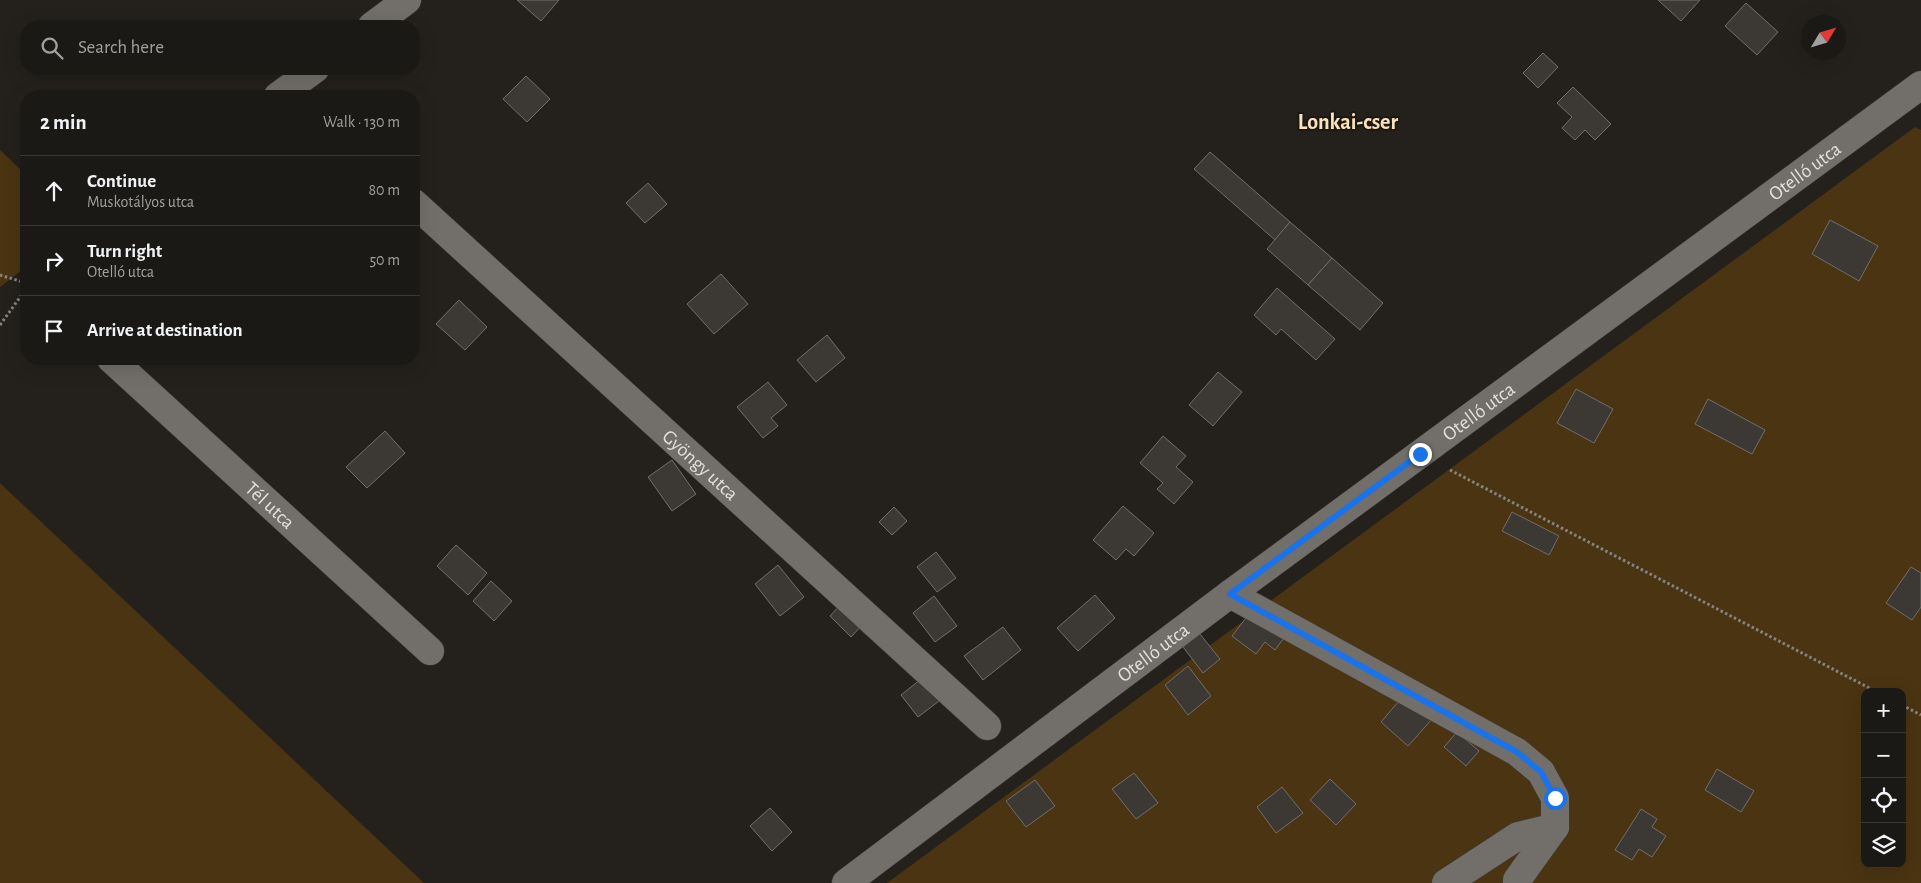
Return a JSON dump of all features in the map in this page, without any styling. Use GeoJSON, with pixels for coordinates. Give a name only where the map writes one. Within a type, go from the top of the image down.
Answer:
{"type":"FeatureCollection","features":[{"type":"Feature","properties":{"kind":"street"},"geometry":{"type":"LineString","coordinates":[[380,20],[407,0]]}},
{"type":"Feature","properties":{"kind":"street"},"geometry":{"type":"LineString","coordinates":[[292,90],[309,75]]}},
{"type":"Feature","properties":{"kind":"street","name":"Otelló utca"},"geometry":{"type":"LineString","coordinates":[[846,883],[1230,594],[1921,85]]}},
{"type":"Feature","properties":{"kind":"street","name":"Gyöngy utca"},"geometry":{"type":"LineString","coordinates":[[420,208],[987,726]]}},
{"type":"Feature","properties":{"kind":"street","name":"Tél utca"},"geometry":{"type":"LineString","coordinates":[[118,365],[430,651]]}},
{"type":"Feature","properties":{"kind":"street"},"geometry":{"type":"LineString","coordinates":[[1230,594],[1517,752],[1541,772],[1555,798],[1555,827],[1517,880],[1517,883]]}},
{"type":"Feature","properties":{"kind":"street"},"geometry":{"type":"LineString","coordinates":[[1446,883],[1518,836],[1555,827]]}},
{"type":"Feature","properties":{"kind":"path"},"geometry":{"type":"LineString","coordinates":[[0,275],[20,281]]}},
{"type":"Feature","properties":{"kind":"path"},"geometry":{"type":"LineString","coordinates":[[0,325],[20,297]]}},
{"type":"Feature","properties":{"kind":"path"},"geometry":{"type":"LineString","coordinates":[[1420,454],[1869,688]]}},
{"type":"Feature","properties":{"kind":"path"},"geometry":{"type":"LineString","coordinates":[[1906,707],[1921,715]]}},
{"type":"Feature","properties":{"kind":"shaded area"},"geometry":{"type":"Polygon","coordinates":[[[1915,127],[1921,130],[1921,883],[887,883],[1915,127]]]}},
{"type":"Feature","properties":{"kind":"shaded area"},"geometry":{"type":"Polygon","coordinates":[[[0,150],[20,169],[20,272],[0,287],[0,150]]]}},
{"type":"Feature","properties":{"kind":"shaded area"},"geometry":{"type":"Polygon","coordinates":[[[0,483],[424,883],[0,883],[0,483]]]}},
{"type":"Feature","properties":{"kind":"building"},"geometry":{"type":"Polygon","coordinates":[[[517,0],[559,0],[541,21],[517,0]]]}},
{"type":"Feature","properties":{"kind":"building"},"geometry":{"type":"Polygon","coordinates":[[[1658,0],[1700,0],[1681,21],[1658,0]]]}},
{"type":"Feature","properties":{"kind":"building"},"geometry":{"type":"Polygon","coordinates":[[[1746,3],[1778,32],[1757,55],[1725,26],[1746,3]]]}},
{"type":"Feature","properties":{"kind":"building"},"geometry":{"type":"Polygon","coordinates":[[[1543,53],[1558,67],[1538,88],[1523,73],[1543,53]]]}},
{"type":"Feature","properties":{"kind":"building"},"geometry":{"type":"Polygon","coordinates":[[[526,76],[550,99],[527,122],[503,99],[526,76]]]}},
{"type":"Feature","properties":{"kind":"building"},"geometry":{"type":"Polygon","coordinates":[[[1573,87],[1611,124],[1595,140],[1585,130],[1575,140],[1562,128],[1572,117],[1557,103],[1573,87]]]}},
{"type":"Feature","properties":{"kind":"building"},"geometry":{"type":"Polygon","coordinates":[[[1210,152],[1290,222],[1275,240],[1194,169],[1210,152]]]}},
{"type":"Feature","properties":{"kind":"building"},"geometry":{"type":"Polygon","coordinates":[[[648,183],[667,204],[645,223],[626,203],[648,183]]]}},
{"type":"Feature","properties":{"kind":"building"},"geometry":{"type":"Polygon","coordinates":[[[1830,220],[1878,246],[1859,281],[1812,254],[1830,220]]]}},
{"type":"Feature","properties":{"kind":"building"},"geometry":{"type":"Polygon","coordinates":[[[1290,222],[1332,258],[1308,285],[1267,249],[1290,222]]]}},
{"type":"Feature","properties":{"kind":"building"},"geometry":{"type":"Polygon","coordinates":[[[1332,258],[1383,303],[1360,330],[1308,285],[1332,258]]]}},
{"type":"Feature","properties":{"kind":"building"},"geometry":{"type":"Polygon","coordinates":[[[721,274],[748,304],[714,334],[687,304],[721,274]]]}},
{"type":"Feature","properties":{"kind":"building"},"geometry":{"type":"Polygon","coordinates":[[[1277,288],[1335,339],[1316,360],[1281,329],[1276,335],[1254,315],[1277,288]]]}},
{"type":"Feature","properties":{"kind":"building"},"geometry":{"type":"Polygon","coordinates":[[[459,300],[487,327],[465,350],[436,324],[459,300]]]}},
{"type":"Feature","properties":{"kind":"building"},"geometry":{"type":"Polygon","coordinates":[[[827,335],[845,358],[816,382],[797,360],[827,335]]]}},
{"type":"Feature","properties":{"kind":"building"},"geometry":{"type":"Polygon","coordinates":[[[1218,372],[1242,392],[1213,426],[1189,405],[1218,372]]]}},
{"type":"Feature","properties":{"kind":"building"},"geometry":{"type":"Polygon","coordinates":[[[768,382],[787,405],[771,418],[778,426],[763,438],[737,407],[768,382]]]}},
{"type":"Feature","properties":{"kind":"building"},"geometry":{"type":"Polygon","coordinates":[[[1576,389],[1613,409],[1594,443],[1557,423],[1576,389]]]}},
{"type":"Feature","properties":{"kind":"building"},"geometry":{"type":"Polygon","coordinates":[[[1708,399],[1765,430],[1752,454],[1695,424],[1708,399]]]}},
{"type":"Feature","properties":{"kind":"building"},"geometry":{"type":"Polygon","coordinates":[[[385,431],[405,453],[367,488],[346,467],[385,431]]]}},
{"type":"Feature","properties":{"kind":"building"},"geometry":{"type":"Polygon","coordinates":[[[1163,436],[1186,456],[1176,467],[1193,482],[1174,504],[1157,489],[1163,483],[1140,463],[1163,436]]]}},
{"type":"Feature","properties":{"kind":"building"},"geometry":{"type":"Polygon","coordinates":[[[672,460],[696,494],[672,511],[648,477],[672,460]]]}},
{"type":"Feature","properties":{"kind":"building"},"geometry":{"type":"Polygon","coordinates":[[[1123,506],[1154,533],[1134,556],[1126,549],[1116,560],[1093,540],[1123,506]]]}},
{"type":"Feature","properties":{"kind":"building"},"geometry":{"type":"Polygon","coordinates":[[[894,507],[907,521],[892,535],[879,522],[894,507]]]}},
{"type":"Feature","properties":{"kind":"building"},"geometry":{"type":"Polygon","coordinates":[[[1512,512],[1559,536],[1549,555],[1502,531],[1512,512]]]}},
{"type":"Feature","properties":{"kind":"building"},"geometry":{"type":"Polygon","coordinates":[[[456,545],[487,573],[468,595],[437,566],[456,545]]]}},
{"type":"Feature","properties":{"kind":"building"},"geometry":{"type":"Polygon","coordinates":[[[936,552],[956,578],[937,592],[917,567],[936,552]]]}},
{"type":"Feature","properties":{"kind":"building"},"geometry":{"type":"Polygon","coordinates":[[[778,565],[804,597],[780,616],[755,584],[778,565]]]}},
{"type":"Feature","properties":{"kind":"building"},"geometry":{"type":"Polygon","coordinates":[[[1911,567],[1921,573],[1921,607],[1912,620],[1886,603],[1911,567]]]}},
{"type":"Feature","properties":{"kind":"building"},"geometry":{"type":"Polygon","coordinates":[[[491,581],[512,601],[494,621],[473,601],[491,581]]]}},
{"type":"Feature","properties":{"kind":"building"},"geometry":{"type":"Polygon","coordinates":[[[1095,595],[1115,618],[1078,651],[1057,628],[1095,595]]]}},
{"type":"Feature","properties":{"kind":"building"},"geometry":{"type":"Polygon","coordinates":[[[934,596],[957,626],[935,642],[913,613],[934,596]]]}},
{"type":"Feature","properties":{"kind":"building"},"geometry":{"type":"Polygon","coordinates":[[[843,602],[865,622],[851,637],[830,616],[843,602]]]}},
{"type":"Feature","properties":{"kind":"building"},"geometry":{"type":"Polygon","coordinates":[[[1253,609],[1286,635],[1275,650],[1265,642],[1256,654],[1232,636],[1253,609]]]}},
{"type":"Feature","properties":{"kind":"building"},"geometry":{"type":"Polygon","coordinates":[[[1003,627],[1021,650],[983,680],[964,656],[1003,627]]]}},
{"type":"Feature","properties":{"kind":"building"},"geometry":{"type":"Polygon","coordinates":[[[1200,634],[1220,659],[1203,673],[1183,647],[1200,634]]]}},
{"type":"Feature","properties":{"kind":"building"},"geometry":{"type":"Polygon","coordinates":[[[1188,666],[1211,696],[1188,715],[1165,685],[1188,666]]]}},
{"type":"Feature","properties":{"kind":"building"},"geometry":{"type":"Polygon","coordinates":[[[926,675],[943,698],[918,717],[901,695],[926,675]]]}},
{"type":"Feature","properties":{"kind":"building"},"geometry":{"type":"Polygon","coordinates":[[[1405,694],[1433,718],[1408,746],[1381,722],[1405,694]]]}},
{"type":"Feature","properties":{"kind":"building"},"geometry":{"type":"Polygon","coordinates":[[[1457,732],[1479,751],[1466,766],[1444,747],[1457,732]]]}},
{"type":"Feature","properties":{"kind":"building"},"geometry":{"type":"Polygon","coordinates":[[[1717,769],[1754,791],[1741,812],[1705,790],[1717,769]]]}},
{"type":"Feature","properties":{"kind":"building"},"geometry":{"type":"Polygon","coordinates":[[[1134,773],[1158,803],[1136,819],[1112,789],[1134,773]]]}},
{"type":"Feature","properties":{"kind":"building"},"geometry":{"type":"Polygon","coordinates":[[[1330,779],[1356,804],[1336,825],[1310,800],[1330,779]]]}},
{"type":"Feature","properties":{"kind":"building"},"geometry":{"type":"Polygon","coordinates":[[[1035,780],[1055,806],[1026,827],[1006,801],[1035,780]]]}},
{"type":"Feature","properties":{"kind":"building"},"geometry":{"type":"Polygon","coordinates":[[[1282,787],[1303,813],[1276,833],[1257,807],[1282,787]]]}},
{"type":"Feature","properties":{"kind":"building"},"geometry":{"type":"Polygon","coordinates":[[[770,808],[792,832],[772,851],[750,826],[770,808]]]}},
{"type":"Feature","properties":{"kind":"building"},"geometry":{"type":"Polygon","coordinates":[[[1641,809],[1657,819],[1652,827],[1666,836],[1652,857],[1639,849],[1632,860],[1615,850],[1641,809]]]}},
{"type":"Feature","properties":{"kind":"district","name":"Lonkai-cser"},"geometry":{"type":"Point","coordinates":[1348,121]}},
{"type":"Feature","properties":{"kind":"route"},"geometry":{"type":"LineString","coordinates":[[1420,454],[1230,594],[1517,752],[1541,772],[1555,798]]}}]}
